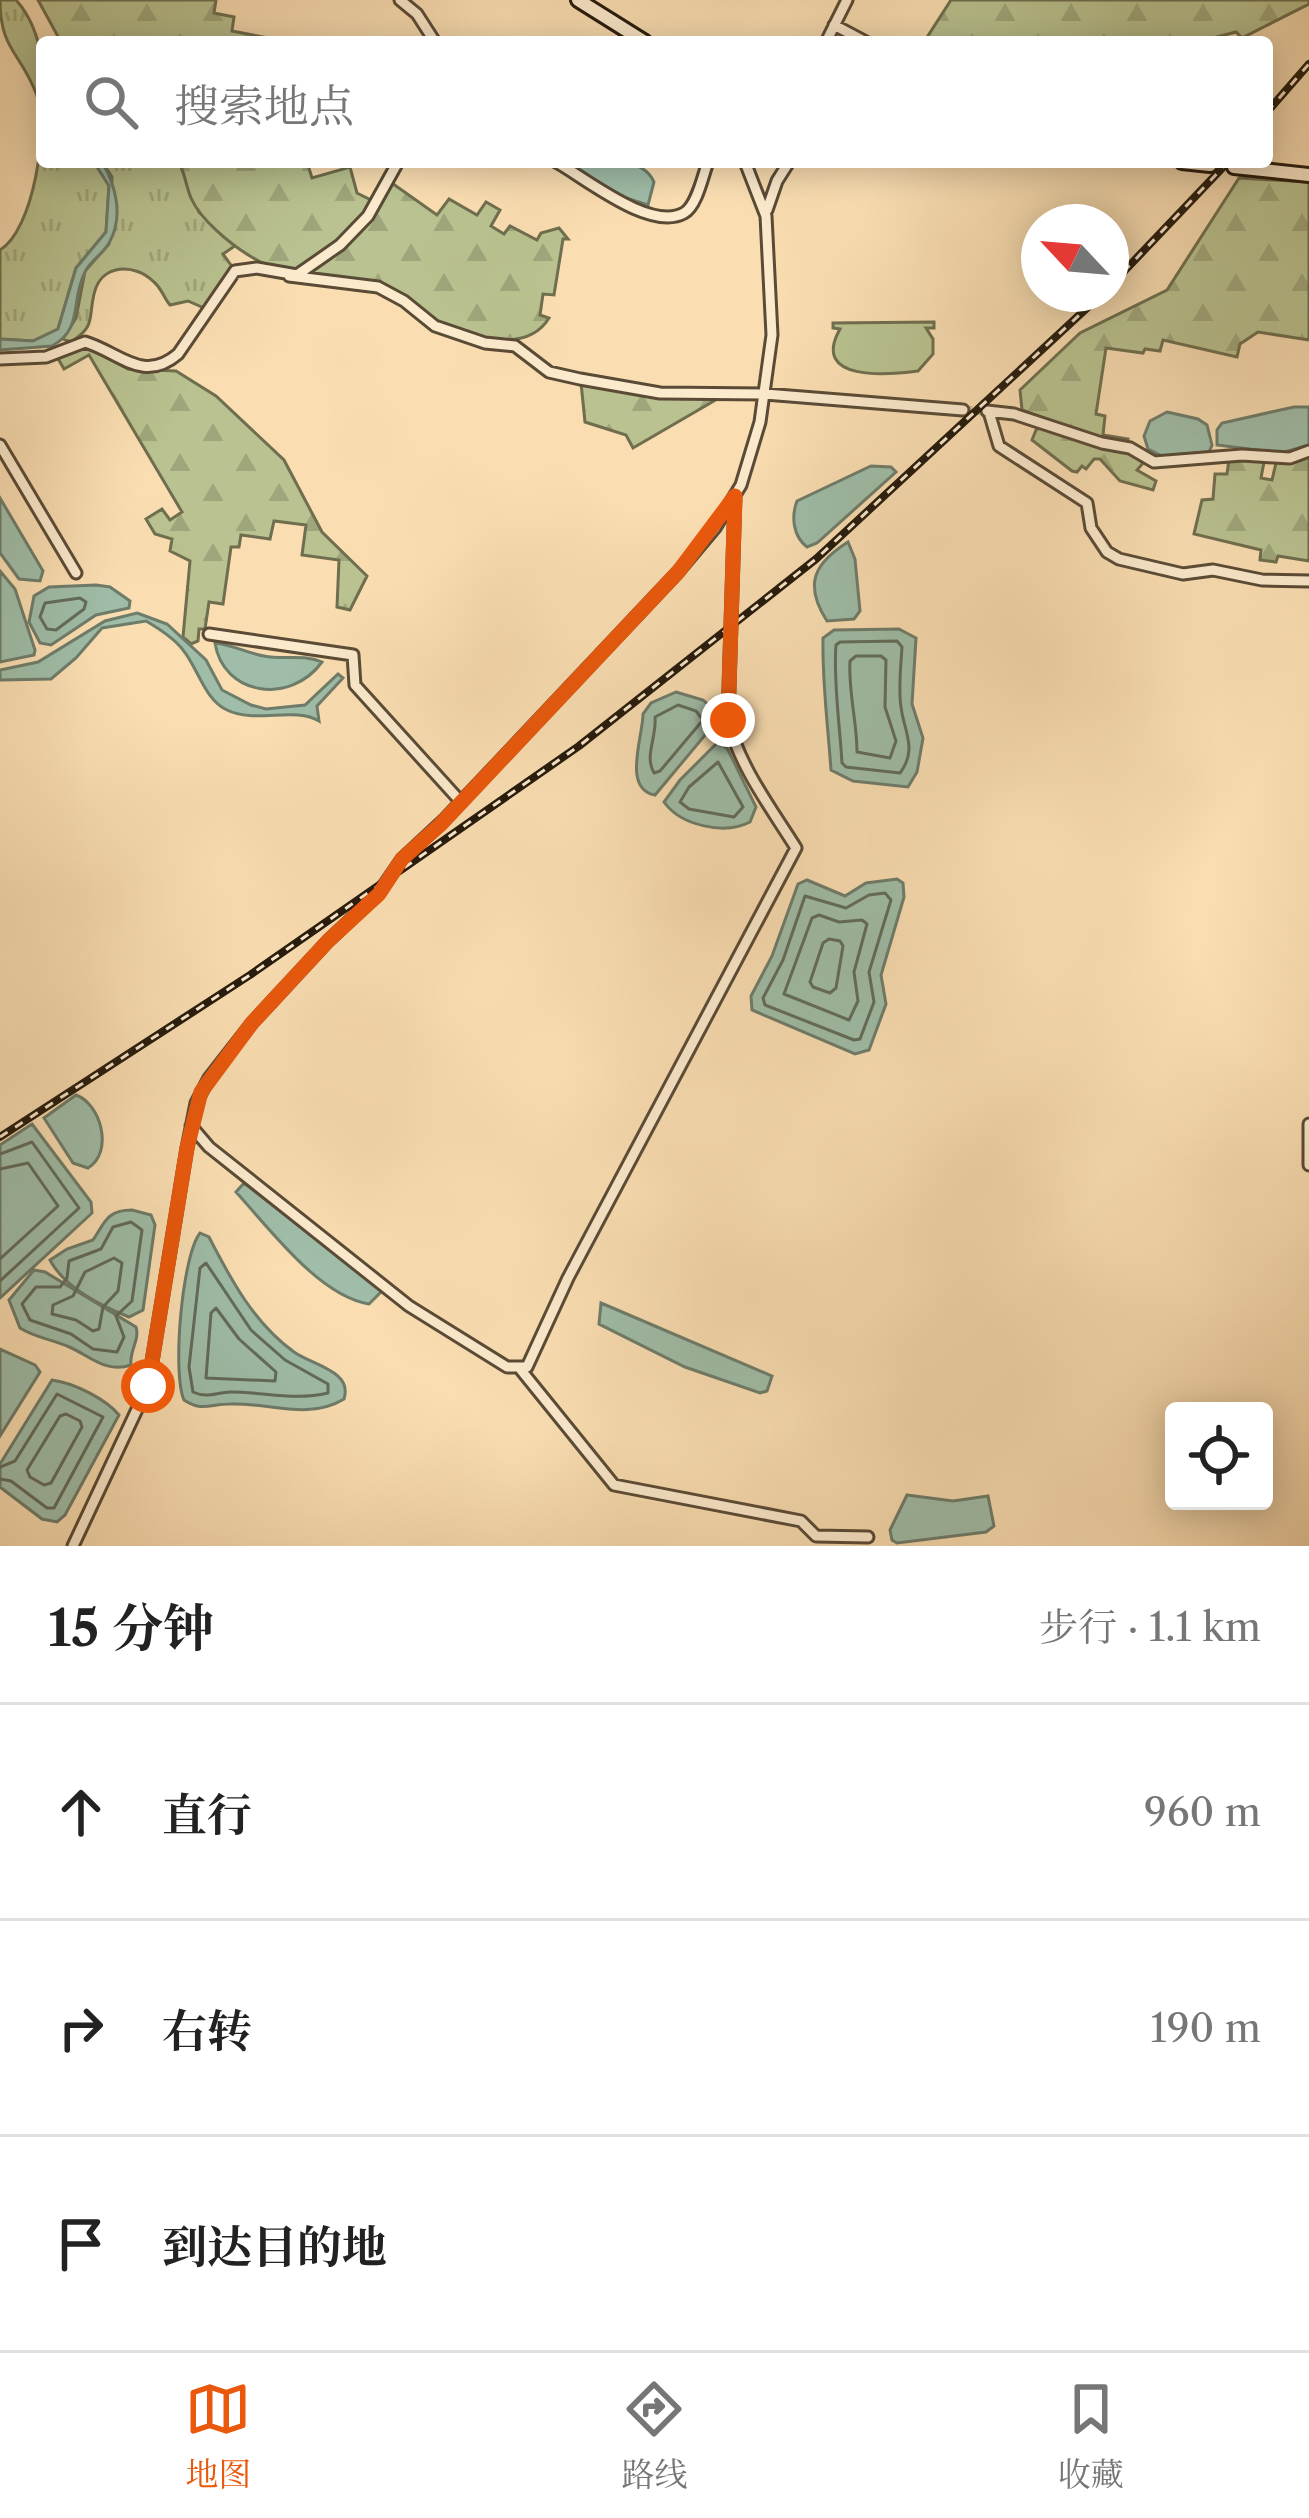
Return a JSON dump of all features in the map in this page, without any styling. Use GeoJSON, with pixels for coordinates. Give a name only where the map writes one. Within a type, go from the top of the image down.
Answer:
{"type":"FeatureCollection","features":[{"type":"Feature","properties":{"kind":"street"},"geometry":{"type":"LineString","coordinates":[[400,0],[417,14],[431,36]]}},
{"type":"Feature","properties":{"kind":"street"},"geometry":{"type":"LineString","coordinates":[[578,0],[635,36]]}},
{"type":"Feature","properties":{"kind":"street"},"geometry":{"type":"LineString","coordinates":[[829,36],[847,0]]}},
{"type":"Feature","properties":{"kind":"street"},"geometry":{"type":"LineString","coordinates":[[834,25],[855,36]]}},
{"type":"Feature","properties":{"kind":"street"},"geometry":{"type":"LineString","coordinates":[[289,276],[307,270],[362,223],[394,168]]}},
{"type":"Feature","properties":{"kind":"street"},"geometry":{"type":"LineString","coordinates":[[566,168],[634,210],[678,215],[691,206],[706,168]]}},
{"type":"Feature","properties":{"kind":"street"},"geometry":{"type":"LineString","coordinates":[[747,168],[766,216]]}},
{"type":"Feature","properties":{"kind":"street"},"geometry":{"type":"LineString","coordinates":[[73,1546],[151,1375],[191,1126],[209,1078],[252,1023],[379,894],[402,859],[678,572],[735,496],[750,458],[765,394],[772,335],[766,216],[773,189],[785,168]]}},
{"type":"Feature","properties":{"kind":"street"},"geometry":{"type":"LineString","coordinates":[[1242,168],[1309,176]]}},
{"type":"Feature","properties":{"kind":"street"},"geometry":{"type":"LineString","coordinates":[[0,359],[46,357],[86,342],[132,366],[166,363],[178,354],[236,271],[257,268],[304,281],[378,287],[435,326],[485,343],[515,346],[549,372],[660,394],[765,394],[963,410]]}},
{"type":"Feature","properties":{"kind":"street"},"geometry":{"type":"LineString","coordinates":[[1309,451],[1290,458],[1242,454],[1154,461],[1130,448],[1014,414],[988,412],[999,446],[1087,503],[1091,528],[1111,555],[1183,574],[1213,571],[1262,580],[1309,581]]}},
{"type":"Feature","properties":{"kind":"street"},"geometry":{"type":"LineString","coordinates":[[0,445],[76,573]]}},
{"type":"Feature","properties":{"kind":"street"},"geometry":{"type":"LineString","coordinates":[[520,1370],[528,1365],[568,1277],[796,848],[762,795],[728,720],[735,496]]}},
{"type":"Feature","properties":{"kind":"street"},"geometry":{"type":"LineString","coordinates":[[209,634],[353,655],[355,685],[461,802]]}},
{"type":"Feature","properties":{"kind":"street"},"geometry":{"type":"LineString","coordinates":[[1309,1124],[1309,1166]]}},
{"type":"Feature","properties":{"kind":"street"},"geometry":{"type":"LineString","coordinates":[[191,1126],[208,1147],[409,1306],[507,1367],[520,1370],[614,1485],[801,1521],[816,1536],[868,1537]]}},
{"type":"Feature","properties":{"kind":"green space"},"geometry":{"type":"Polygon","coordinates":[[[0,0],[16,0],[28,17],[36,36],[36,93],[7,40],[0,0]]]}},
{"type":"Feature","properties":{"kind":"green space"},"geometry":{"type":"Polygon","coordinates":[[[38,0],[216,0],[214,13],[234,17],[232,31],[258,36],[58,36],[38,0]]]}},
{"type":"Feature","properties":{"kind":"green space"},"geometry":{"type":"Polygon","coordinates":[[[951,0],[1309,0],[1246,36],[1236,32],[1221,36],[928,36],[951,0]]]}},
{"type":"Feature","properties":{"kind":"green space"},"geometry":{"type":"Polygon","coordinates":[[[37,168],[98,168],[109,185],[106,232],[76,268],[58,329],[33,341],[0,339],[0,250],[22,222],[37,168]]]}},
{"type":"Feature","properties":{"kind":"green space"},"geometry":{"type":"Polygon","coordinates":[[[106,168],[181,168],[199,212],[236,245],[223,254],[233,268],[204,308],[188,301],[170,305],[157,285],[138,272],[111,272],[98,284],[88,326],[71,342],[63,339],[76,318],[85,271],[109,244],[112,177],[106,168]]]}},
{"type":"Feature","properties":{"kind":"green space"},"geometry":{"type":"Polygon","coordinates":[[[181,168],[309,168],[312,178],[350,168],[357,193],[379,204],[389,181],[437,215],[449,199],[477,215],[486,202],[500,210],[491,226],[504,234],[510,226],[537,240],[541,233],[559,228],[568,239],[563,239],[554,295],[543,294],[540,315],[549,318],[525,337],[493,339],[431,318],[376,283],[311,279],[272,267],[225,238],[191,198],[181,168]]]}},
{"type":"Feature","properties":{"kind":"green space"},"geometry":{"type":"Polygon","coordinates":[[[1239,178],[1309,182],[1309,340],[1258,332],[1240,344],[1237,357],[1163,340],[1160,351],[1106,348],[1096,414],[1105,416],[1103,435],[1128,439],[1127,445],[1108,443],[1022,410],[1020,390],[1080,333],[1167,290],[1239,178]]]}},
{"type":"Feature","properties":{"kind":"green space"},"geometry":{"type":"Polygon","coordinates":[[[934,322],[934,328],[926,328],[933,339],[933,354],[918,371],[856,371],[835,358],[840,329],[833,328],[833,323],[934,322]]]}},
{"type":"Feature","properties":{"kind":"green space"},"geometry":{"type":"Polygon","coordinates":[[[79,346],[99,351],[128,369],[176,371],[216,396],[284,460],[322,532],[367,576],[350,610],[337,607],[339,560],[302,555],[306,525],[274,521],[270,539],[241,535],[239,547],[231,547],[223,604],[209,602],[198,641],[191,644],[183,637],[190,561],[170,551],[172,539],[155,534],[146,519],[162,509],[170,520],[182,512],[89,355],[64,369],[57,357],[79,346]]]}},
{"type":"Feature","properties":{"kind":"green space"},"geometry":{"type":"Polygon","coordinates":[[[581,383],[674,398],[719,398],[633,448],[626,435],[585,422],[581,383]]]}},
{"type":"Feature","properties":{"kind":"green space"},"geometry":{"type":"Polygon","coordinates":[[[1042,427],[1132,452],[1143,463],[1137,470],[1156,481],[1153,490],[1120,481],[1100,459],[1086,469],[1072,471],[1032,440],[1042,427]]]}},
{"type":"Feature","properties":{"kind":"green space"},"geometry":{"type":"Polygon","coordinates":[[[1309,454],[1309,561],[1278,556],[1276,562],[1260,560],[1261,550],[1194,534],[1202,500],[1213,499],[1215,474],[1227,474],[1229,459],[1264,462],[1261,478],[1272,480],[1276,463],[1309,454]]]}},
{"type":"Feature","properties":{"kind":"water"},"geometry":{"type":"Polygon","coordinates":[[[98,168],[105,168],[111,181],[116,223],[109,243],[85,272],[69,331],[52,346],[0,350],[0,339],[33,341],[58,329],[76,268],[106,232],[109,186],[98,168]]]}},
{"type":"Feature","properties":{"kind":"water"},"geometry":{"type":"Polygon","coordinates":[[[571,168],[640,168],[654,182],[648,205],[620,196],[571,168]]]}},
{"type":"Feature","properties":{"kind":"water"},"geometry":{"type":"Polygon","coordinates":[[[1309,407],[1309,445],[1281,453],[1217,445],[1222,423],[1309,407]]]}},
{"type":"Feature","properties":{"kind":"water"},"geometry":{"type":"Polygon","coordinates":[[[1167,412],[1207,425],[1209,452],[1162,456],[1148,449],[1144,436],[1150,421],[1167,412]]]}},
{"type":"Feature","properties":{"kind":"water"},"geometry":{"type":"Polygon","coordinates":[[[871,466],[891,467],[896,472],[807,547],[794,526],[797,501],[871,466]]]}},
{"type":"Feature","properties":{"kind":"water"},"geometry":{"type":"Polygon","coordinates":[[[0,498],[43,571],[40,581],[19,579],[0,553],[0,498]]]}},
{"type":"Feature","properties":{"kind":"water"},"geometry":{"type":"Polygon","coordinates":[[[848,542],[855,559],[860,611],[854,619],[827,621],[816,597],[816,576],[827,559],[848,542]]]}},
{"type":"Feature","properties":{"kind":"water"},"geometry":{"type":"Polygon","coordinates":[[[0,571],[15,589],[35,650],[34,655],[0,662],[0,571]]]}},
{"type":"Feature","properties":{"kind":"water"},"geometry":{"type":"Polygon","coordinates":[[[49,587],[110,587],[130,601],[129,608],[96,615],[51,645],[40,643],[29,622],[34,596],[49,587]]]}},
{"type":"Feature","properties":{"kind":"water"},"geometry":{"type":"Polygon","coordinates":[[[137,613],[167,624],[206,660],[222,690],[251,705],[266,709],[305,705],[338,674],[343,678],[317,706],[319,721],[298,715],[238,714],[213,699],[179,646],[146,621],[102,628],[51,679],[0,680],[0,670],[38,662],[105,621],[137,613]]]}},
{"type":"Feature","properties":{"kind":"water"},"geometry":{"type":"Polygon","coordinates":[[[899,629],[916,638],[912,704],[923,738],[917,772],[908,787],[853,781],[831,770],[823,638],[834,630],[899,629]]]}},
{"type":"Feature","properties":{"kind":"water"},"geometry":{"type":"Polygon","coordinates":[[[215,643],[264,656],[322,662],[293,685],[259,688],[231,674],[215,643]]]}},
{"type":"Feature","properties":{"kind":"water"},"geometry":{"type":"Polygon","coordinates":[[[676,692],[703,700],[721,716],[655,795],[645,791],[637,773],[643,714],[651,703],[676,692]]]}},
{"type":"Feature","properties":{"kind":"water"},"geometry":{"type":"Polygon","coordinates":[[[717,743],[727,748],[756,807],[750,822],[740,826],[716,828],[692,822],[664,802],[717,743]]]}},
{"type":"Feature","properties":{"kind":"water"},"geometry":{"type":"Polygon","coordinates":[[[897,879],[903,883],[904,897],[881,975],[886,1004],[869,1050],[855,1054],[752,1010],[751,996],[772,956],[798,884],[807,880],[845,896],[866,883],[897,879]]]}},
{"type":"Feature","properties":{"kind":"water"},"geometry":{"type":"Polygon","coordinates":[[[76,1095],[92,1108],[101,1129],[101,1151],[88,1168],[73,1163],[44,1118],[76,1095]]]}},
{"type":"Feature","properties":{"kind":"water"},"geometry":{"type":"Polygon","coordinates":[[[32,1124],[91,1202],[92,1213],[0,1298],[0,1145],[32,1124]]]}},
{"type":"Feature","properties":{"kind":"water"},"geometry":{"type":"Polygon","coordinates":[[[244,1183],[382,1291],[369,1304],[314,1275],[236,1192],[244,1183]]]}},
{"type":"Feature","properties":{"kind":"water"},"geometry":{"type":"Polygon","coordinates":[[[132,1210],[151,1215],[155,1225],[143,1310],[129,1317],[73,1287],[50,1260],[93,1240],[112,1215],[132,1210]]]}},
{"type":"Feature","properties":{"kind":"water"},"geometry":{"type":"Polygon","coordinates":[[[200,1233],[209,1237],[235,1285],[267,1328],[294,1352],[337,1375],[343,1382],[344,1399],[302,1410],[244,1404],[201,1407],[184,1400],[179,1366],[181,1315],[188,1265],[200,1233]]]}},
{"type":"Feature","properties":{"kind":"water"},"geometry":{"type":"Polygon","coordinates":[[[34,1270],[45,1272],[136,1327],[131,1365],[106,1365],[20,1328],[9,1300],[34,1270]]]}},
{"type":"Feature","properties":{"kind":"water"},"geometry":{"type":"Polygon","coordinates":[[[601,1303],[772,1376],[767,1391],[760,1393],[685,1367],[599,1324],[601,1303]]]}},
{"type":"Feature","properties":{"kind":"water"},"geometry":{"type":"Polygon","coordinates":[[[0,1349],[40,1372],[0,1436],[0,1349]]]}},
{"type":"Feature","properties":{"kind":"water"},"geometry":{"type":"Polygon","coordinates":[[[52,1380],[89,1393],[119,1415],[57,1522],[42,1519],[0,1487],[0,1464],[52,1380]]]}},
{"type":"Feature","properties":{"kind":"water"},"geometry":{"type":"Polygon","coordinates":[[[907,1495],[953,1501],[988,1496],[994,1526],[986,1532],[897,1543],[890,1530],[907,1495]]]}},
{"type":"Feature","properties":{"kind":"tunnel"},"geometry":{"type":"LineString","coordinates":[[963,410],[987,411]]}},
{"type":"Feature","properties":{"kind":"railway"},"geometry":{"type":"LineString","coordinates":[[1273,105],[1309,64]]}},
{"type":"Feature","properties":{"kind":"railway"},"geometry":{"type":"LineString","coordinates":[[1129,266],[1222,168]]}},
{"type":"Feature","properties":{"kind":"railway"},"geometry":{"type":"LineString","coordinates":[[0,1137],[250,975],[579,746],[816,559],[1083,312]]}},
{"type":"Feature","properties":{"kind":"route"},"geometry":{"type":"LineString","coordinates":[[148,1386],[187,1148],[196,1103],[209,1078],[252,1023],[379,894],[402,859],[440,825],[678,572],[735,496],[728,720]]}}]}
